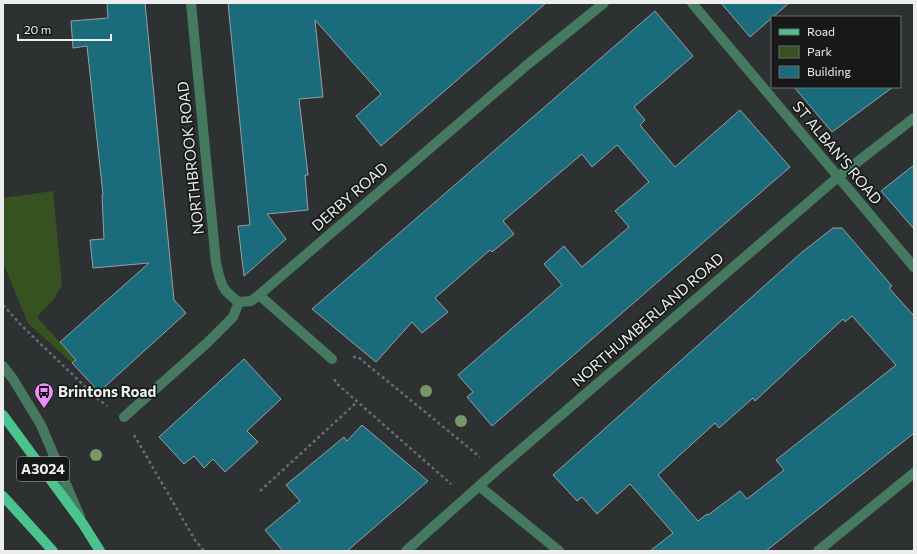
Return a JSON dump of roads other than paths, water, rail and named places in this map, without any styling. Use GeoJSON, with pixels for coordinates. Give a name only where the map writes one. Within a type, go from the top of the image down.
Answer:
{"type":"FeatureCollection","features":[{"type":"Feature","properties":{"kind":"main road","name":"A3024"},"geometry":{"type":"LineString","coordinates":[[3,415],[83,524],[100,551]]}},
{"type":"Feature","properties":{"kind":"main road","name":"A3024"},"geometry":{"type":"LineString","coordinates":[[3,496],[53,551]]}},
{"type":"Feature","properties":{"kind":"street","name":"NORTHBROOK ROAD"},"geometry":{"type":"LineString","coordinates":[[191,3],[216,263],[222,285],[229,295],[239,302]]}},
{"type":"Feature","properties":{"kind":"street","name":"DERBY ROAD"},"geometry":{"type":"LineString","coordinates":[[239,302],[251,301],[259,295],[527,65],[604,3]]}},
{"type":"Feature","properties":{"kind":"street","name":"ST ALBAN'S ROAD"},"geometry":{"type":"LineString","coordinates":[[692,3],[914,267]]}},
{"type":"Feature","properties":{"kind":"street","name":"NORTHUMBERLAND ROAD"},"geometry":{"type":"LineString","coordinates":[[406,551],[497,470],[838,177],[914,118]]}},
{"type":"Feature","properties":{"kind":"street"},"geometry":{"type":"LineString","coordinates":[[259,295],[332,359]]}},
{"type":"Feature","properties":{"kind":"street"},"geometry":{"type":"LineString","coordinates":[[124,417],[207,343],[233,317],[239,302]]}},
{"type":"Feature","properties":{"kind":"street"},"geometry":{"type":"LineString","coordinates":[[3,366],[13,379],[41,425],[83,524]]}},
{"type":"Feature","properties":{"kind":"street"},"geometry":{"type":"LineString","coordinates":[[818,551],[914,473]]}},
{"type":"Feature","properties":{"kind":"street"},"geometry":{"type":"LineString","coordinates":[[479,486],[559,551]]}},
{"type":"Feature","properties":{"kind":"place","name":"Brintons Road"},"geometry":{"type":"Point","coordinates":[44,409]}}]}
